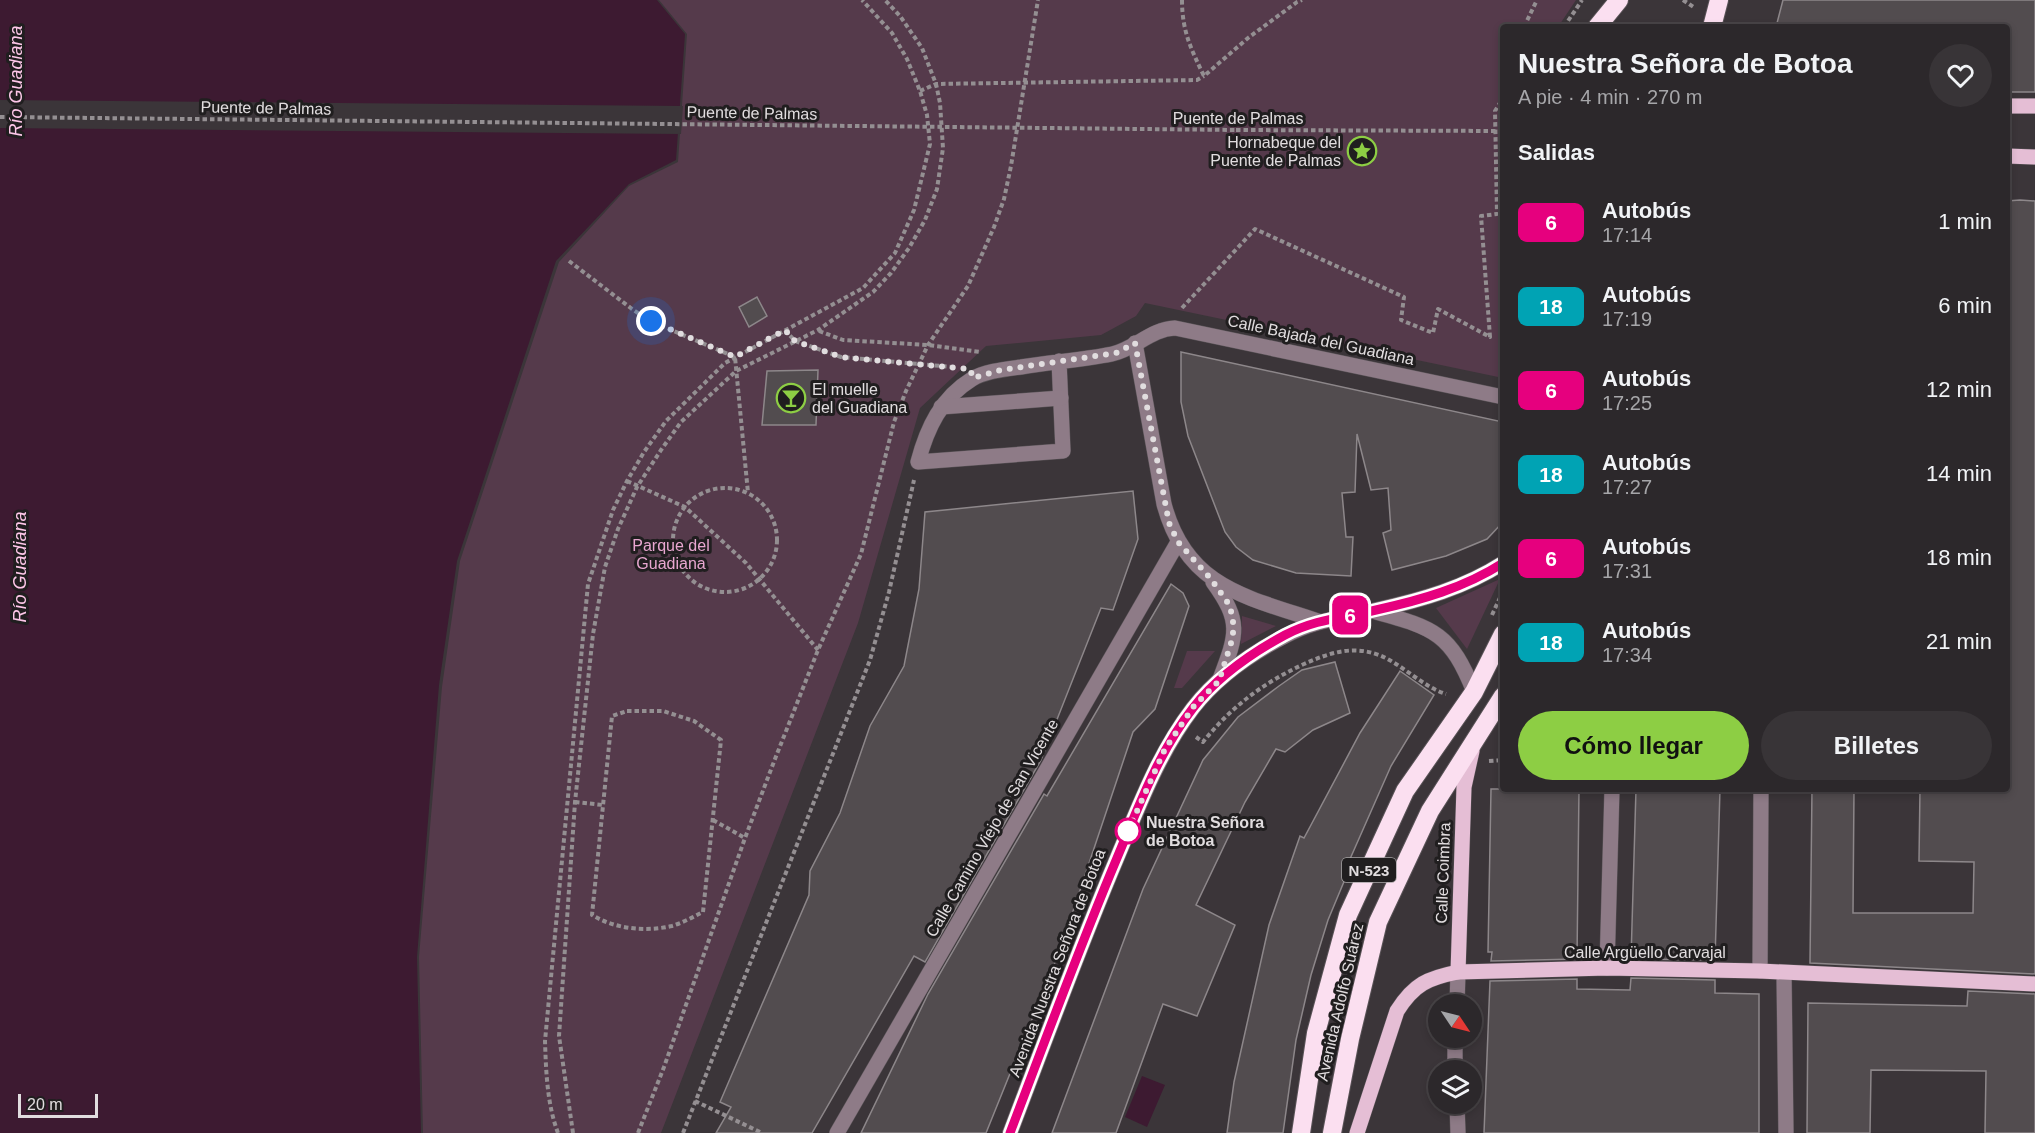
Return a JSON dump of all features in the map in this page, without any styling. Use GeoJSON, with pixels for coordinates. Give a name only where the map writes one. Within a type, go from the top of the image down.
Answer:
{"type":"FeatureCollection","features":[{"type":"Feature","properties":{"kind":"highway"},"geometry":{"type":"LineString","coordinates":[[1599,24],[1619,0]]}},
{"type":"Feature","properties":{"kind":"highway"},"geometry":{"type":"LineString","coordinates":[[1713,24],[1719,0]]}},
{"type":"Feature","properties":{"kind":"highway","name":"Avenida Adolfo Suárez"},"geometry":{"type":"LineString","coordinates":[[1301,1133],[1316,1033],[1348,915],[1405,791],[1474,692],[1500,640]]}},
{"type":"Feature","properties":{"kind":"highway","name":"Avenida Adolfo Suárez"},"geometry":{"type":"LineString","coordinates":[[1332,1133],[1350,1039],[1378,922],[1431,811],[1500,701]]}},
{"type":"Feature","properties":{"kind":"main road"},"geometry":{"type":"LineString","coordinates":[[2010,106],[2035,106]]}},
{"type":"Feature","properties":{"kind":"main road"},"geometry":{"type":"LineString","coordinates":[[2010,156],[2035,157]]}},
{"type":"Feature","properties":{"kind":"main road","name":"Calle Coimbra"},"geometry":{"type":"LineString","coordinates":[[1458,972],[1464,788],[1474,743]]}},
{"type":"Feature","properties":{"kind":"main road","name":"Calle Argüello Carvajal"},"geometry":{"type":"LineString","coordinates":[[1357,1133],[1397,1011],[1407,997],[1434,977],[1458,972],[1607,968],[1760,971],[2035,984]]}},
{"type":"Feature","properties":{"kind":"street","name":"Calle Bajada del Guadiana"},"geometry":{"type":"LineString","coordinates":[[973,378],[1001,370],[1116,353],[1157,331],[1175,328],[1500,396]]}},
{"type":"Feature","properties":{"kind":"street"},"geometry":{"type":"LineString","coordinates":[[1135,343],[1169,523],[1178,542],[1211,579],[1228,603],[1233,617],[1233,637],[1219,681]]}},
{"type":"Feature","properties":{"kind":"street"},"geometry":{"type":"LineString","coordinates":[[973,378],[941,407],[924,440],[918,462],[1063,451],[1059,361]]}},
{"type":"Feature","properties":{"kind":"street"},"geometry":{"type":"LineString","coordinates":[[941,407],[1061,398]]}},
{"type":"Feature","properties":{"kind":"street","name":"Calle Camino Viejo de San Vicente"},"geometry":{"type":"LineString","coordinates":[[837,1133],[1178,542]]}},
{"type":"Feature","properties":{"kind":"street","name":"Avenida Nuestra Señora de Botoa"},"geometry":{"type":"LineString","coordinates":[[1010,1133],[1097,904],[1153,771],[1194,706],[1240,663],[1263,648],[1318,621],[1425,599],[1480,577],[1500,565]]}},
{"type":"Feature","properties":{"kind":"street"},"geometry":{"type":"LineString","coordinates":[[1211,579],[1241,595],[1318,621]]}},
{"type":"Feature","properties":{"kind":"street","name":"Avenida Nuestra Señora de Botoa"},"geometry":{"type":"LineString","coordinates":[[1373,611],[1435,633],[1452,647],[1474,692]]}},
{"type":"Feature","properties":{"kind":"street"},"geometry":{"type":"LineString","coordinates":[[1607,968],[1612,792]]}},
{"type":"Feature","properties":{"kind":"street"},"geometry":{"type":"LineString","coordinates":[[1760,971],[1761,792]]}},
{"type":"Feature","properties":{"kind":"street","name":"Calle Coimbra"},"geometry":{"type":"LineString","coordinates":[[1457,994],[1458,972]]}},
{"type":"Feature","properties":{"kind":"street"},"geometry":{"type":"LineString","coordinates":[[1784,973],[1786,1133]]}},
{"type":"Feature","properties":{"kind":"street"},"geometry":{"type":"LineString","coordinates":[[1457,1114],[1458,1133]]}},
{"type":"Feature","properties":{"kind":"path"},"geometry":{"type":"LineString","coordinates":[[558,1133],[554,1124],[547,1080],[545,1041],[588,584],[600,547],[627,481],[666,421],[725,363],[863,288],[894,253],[914,210],[930,144],[927,115],[907,58],[892,33],[862,0]]}},
{"type":"Feature","properties":{"kind":"path"},"geometry":{"type":"LineString","coordinates":[[573,1133],[559,1036],[574,802],[593,634],[605,567],[618,529],[637,487],[681,422],[736,371],[818,330],[879,286],[909,248],[925,219],[937,189],[943,148],[940,103],[936,84],[922,48],[900,16],[885,0]]}},
{"type":"Feature","properties":{"kind":"path"},"geometry":{"type":"LineString","coordinates":[[638,1133],[664,1067],[745,838],[818,650],[861,554],[894,422],[928,345],[968,286],[1004,199],[1038,0]]}},
{"type":"Feature","properties":{"kind":"path"},"geometry":{"type":"LineString","coordinates":[[1182,0],[1184,29],[1204,76]]}},
{"type":"Feature","properties":{"kind":"path"},"geometry":{"type":"LineString","coordinates":[[920,91],[936,84],[1197,80],[1248,38],[1302,0]]}},
{"type":"Feature","properties":{"kind":"path"},"geometry":{"type":"LineString","coordinates":[[1525,24],[1537,0]]}},
{"type":"Feature","properties":{"kind":"path"},"geometry":{"type":"LineString","coordinates":[[1566,24],[1582,0]]}},
{"type":"Feature","properties":{"kind":"path"},"geometry":{"type":"LineString","coordinates":[[1175,328],[1178,313],[1255,229],[1404,297],[1401,320],[1433,333],[1438,309],[1490,337],[1481,216],[1497,214],[1495,111],[1500,103]]}},
{"type":"Feature","properties":{"kind":"path","name":"Puente de Palmas"},"geometry":{"type":"LineString","coordinates":[[0,117],[1500,131]]}},
{"type":"Feature","properties":{"kind":"path"},"geometry":{"type":"LineString","coordinates":[[569,261],[651,321],[735,357]]}},
{"type":"Feature","properties":{"kind":"path"},"geometry":{"type":"LineString","coordinates":[[785,330],[795,341],[841,357],[970,369],[973,378]]}},
{"type":"Feature","properties":{"kind":"path"},"geometry":{"type":"LineString","coordinates":[[818,330],[843,340],[928,345],[977,352],[988,351]]}},
{"type":"Feature","properties":{"kind":"path"},"geometry":{"type":"LineString","coordinates":[[735,357],[748,493]]}},
{"type":"Feature","properties":{"kind":"path"},"geometry":{"type":"LineString","coordinates":[[683,1133],[870,660],[889,592],[918,462]]}},
{"type":"Feature","properties":{"kind":"path"},"geometry":{"type":"LineString","coordinates":[[627,481],[685,507],[746,563],[818,650]]}},
{"type":"Feature","properties":{"kind":"path"},"geometry":{"type":"LineString","coordinates":[[731,488],[748,493],[762,503],[772,517],[777,533],[776,550],[771,566],[760,580],[745,589],[729,593],[711,591],[696,584],[683,572],[675,557],[673,539],[676,522],[685,507],[698,496],[714,489],[731,488]]}},
{"type":"Feature","properties":{"kind":"path"},"geometry":{"type":"LineString","coordinates":[[1491,618],[1500,598]]}},
{"type":"Feature","properties":{"kind":"path"},"geometry":{"type":"LineString","coordinates":[[1181,725],[1203,742],[1221,720],[1260,687],[1280,675],[1335,651],[1365,651],[1381,656],[1446,695],[1464,668]]}},
{"type":"Feature","properties":{"kind":"path"},"geometry":{"type":"LineString","coordinates":[[627,711],[663,711],[694,721],[721,740],[703,912],[673,926],[638,929],[603,921],[592,915],[603,805],[612,716],[627,711]]}},
{"type":"Feature","properties":{"kind":"path"},"geometry":{"type":"LineString","coordinates":[[1489,761],[1500,760]]}},
{"type":"Feature","properties":{"kind":"path"},"geometry":{"type":"LineString","coordinates":[[574,802],[603,805]]}},
{"type":"Feature","properties":{"kind":"path"},"geometry":{"type":"LineString","coordinates":[[713,820],[745,838]]}},
{"type":"Feature","properties":{"kind":"path"},"geometry":{"type":"LineString","coordinates":[[695,1101],[762,1133]]}},
{"type":"Feature","properties":{"kind":"green space","name":"Parque del Guadiana"},"geometry":{"type":"Polygon","coordinates":[[[659,0],[1576,0],[1560,24],[1500,24],[1500,377],[1145,303],[1136,316],[1101,335],[986,346],[920,408],[858,623],[661,1133],[423,1133],[419,957],[442,687],[460,561],[559,262],[629,186],[678,162],[687,34],[659,0]]]}},
{"type":"Feature","properties":{"kind":"green space"},"geometry":{"type":"Polygon","coordinates":[[[1500,579],[1467,649],[1436,608],[1500,579]]]}},
{"type":"Feature","properties":{"kind":"green space"},"geometry":{"type":"Polygon","coordinates":[[[1242,616],[1276,626],[1241,644],[1242,616]]]}},
{"type":"Feature","properties":{"kind":"green space"},"geometry":{"type":"Polygon","coordinates":[[[1187,651],[1215,651],[1182,688],[1174,688],[1187,651]]]}},
{"type":"Feature","properties":{"kind":"water","name":"Río Guadiana"},"geometry":{"type":"Polygon","coordinates":[[[0,0],[657,0],[685,34],[676,160],[629,184],[556,261],[457,561],[439,685],[417,957],[421,1133],[0,1133],[0,0]]]}},
{"type":"Feature","properties":{"kind":"water"},"geometry":{"type":"Polygon","coordinates":[[[1142,1076],[1165,1085],[1147,1127],[1125,1117],[1142,1076]]]}},
{"type":"Feature","properties":{"kind":"pier"},"geometry":{"type":"Polygon","coordinates":[[[0,100],[683,106],[681,134],[0,128],[0,100]]]}},
{"type":"Feature","properties":{"kind":"building"},"geometry":{"type":"Polygon","coordinates":[[[1783,0],[2035,0],[2035,92],[2010,92],[2010,24],[1777,24],[1783,0]]]}},
{"type":"Feature","properties":{"kind":"building"},"geometry":{"type":"Polygon","coordinates":[[[2010,201],[2035,201],[2035,974],[1810,963],[1812,792],[1854,792],[1853,913],[1973,913],[1974,862],[1919,861],[1920,792],[2010,792],[2010,201]]]}},
{"type":"Feature","properties":{"kind":"building"},"geometry":{"type":"Polygon","coordinates":[[[757,297],[767,316],[749,327],[739,307],[757,297]]]}},
{"type":"Feature","properties":{"kind":"building"},"geometry":{"type":"Polygon","coordinates":[[[1181,352],[1500,421],[1500,525],[1487,539],[1446,556],[1392,570],[1383,533],[1391,530],[1388,488],[1371,490],[1357,434],[1355,492],[1342,493],[1346,537],[1353,537],[1351,576],[1296,573],[1253,560],[1236,547],[1225,532],[1188,436],[1181,402],[1181,352]]]}},
{"type":"Feature","properties":{"kind":"building","name":"El muelle del Guadiana"},"geometry":{"type":"Polygon","coordinates":[[[818,370],[816,425],[762,425],[767,371],[818,370]]]}},
{"type":"Feature","properties":{"kind":"building"},"geometry":{"type":"Polygon","coordinates":[[[1133,491],[1138,539],[1113,610],[1101,608],[1041,760],[925,962],[914,956],[812,1133],[716,1133],[731,1107],[720,1102],[809,895],[810,871],[840,813],[870,726],[904,666],[919,589],[925,512],[1133,491]]]}},
{"type":"Feature","properties":{"kind":"building"},"geometry":{"type":"Polygon","coordinates":[[[1171,584],[1183,593],[1189,606],[1155,709],[1133,732],[1060,950],[986,1133],[861,1133],[928,994],[1044,794],[1047,796],[1171,584]]]}},
{"type":"Feature","properties":{"kind":"building"},"geometry":{"type":"Polygon","coordinates":[[[1335,662],[1350,713],[1313,730],[1285,752],[1276,749],[1245,802],[1196,905],[1235,925],[1197,1016],[1163,1004],[1116,1133],[1052,1133],[1143,889],[1203,760],[1238,717],[1279,686],[1302,670],[1335,662]]]}},
{"type":"Feature","properties":{"kind":"building"},"geometry":{"type":"Polygon","coordinates":[[[1400,671],[1434,695],[1391,766],[1350,859],[1353,860],[1328,920],[1311,975],[1296,1040],[1283,1133],[1227,1133],[1234,1082],[1269,925],[1300,836],[1304,838],[1360,733],[1400,671]]]}},
{"type":"Feature","properties":{"kind":"building"},"geometry":{"type":"Polygon","coordinates":[[[1491,789],[1500,789],[1500,792],[1579,792],[1577,959],[1491,961],[1492,952],[1488,952],[1491,789]]]}},
{"type":"Feature","properties":{"kind":"building"},"geometry":{"type":"Polygon","coordinates":[[[1636,792],[1720,792],[1715,960],[1631,959],[1636,792]]]}},
{"type":"Feature","properties":{"kind":"building"},"geometry":{"type":"Polygon","coordinates":[[[1631,978],[1715,980],[1715,993],[1759,994],[1759,1133],[1484,1133],[1490,981],[1577,979],[1577,989],[1630,990],[1631,978]]]}},
{"type":"Feature","properties":{"kind":"building"},"geometry":{"type":"Polygon","coordinates":[[[1968,991],[2035,994],[2035,1133],[1985,1133],[1986,1071],[1871,1070],[1870,1133],[1807,1133],[1808,1003],[1967,1006],[1968,991]]]}},
{"type":"Feature","properties":{"kind":"bus line","name":"6"},"geometry":{"type":"LineString","coordinates":[[1010,1133],[1097,904],[1153,771],[1194,706],[1240,663],[1287,634],[1318,621],[1425,599],[1480,577],[1500,565]]}},
{"type":"Feature","properties":{"kind":"place","name":"Hornabeque del Puente de Palmas"},"geometry":{"type":"Point","coordinates":[1362,151]}},
{"type":"Feature","properties":{"kind":"place","name":"El muelle del Guadiana"},"geometry":{"type":"Point","coordinates":[791,398]}},
{"type":"Feature","properties":{"kind":"place","name":"Nuestra Señora de Botoa"},"geometry":{"type":"Point","coordinates":[1128,831]}},
{"type":"Feature","properties":{"kind":"route"},"geometry":{"type":"LineString","coordinates":[[651,321],[735,357],[785,330],[795,341],[841,357],[970,369],[973,378],[1001,370],[1116,353],[1135,343],[1169,523],[1178,542],[1211,579],[1228,603],[1233,617],[1233,637],[1219,681],[1194,706],[1165,749],[1153,771],[1128,831]]}}]}
